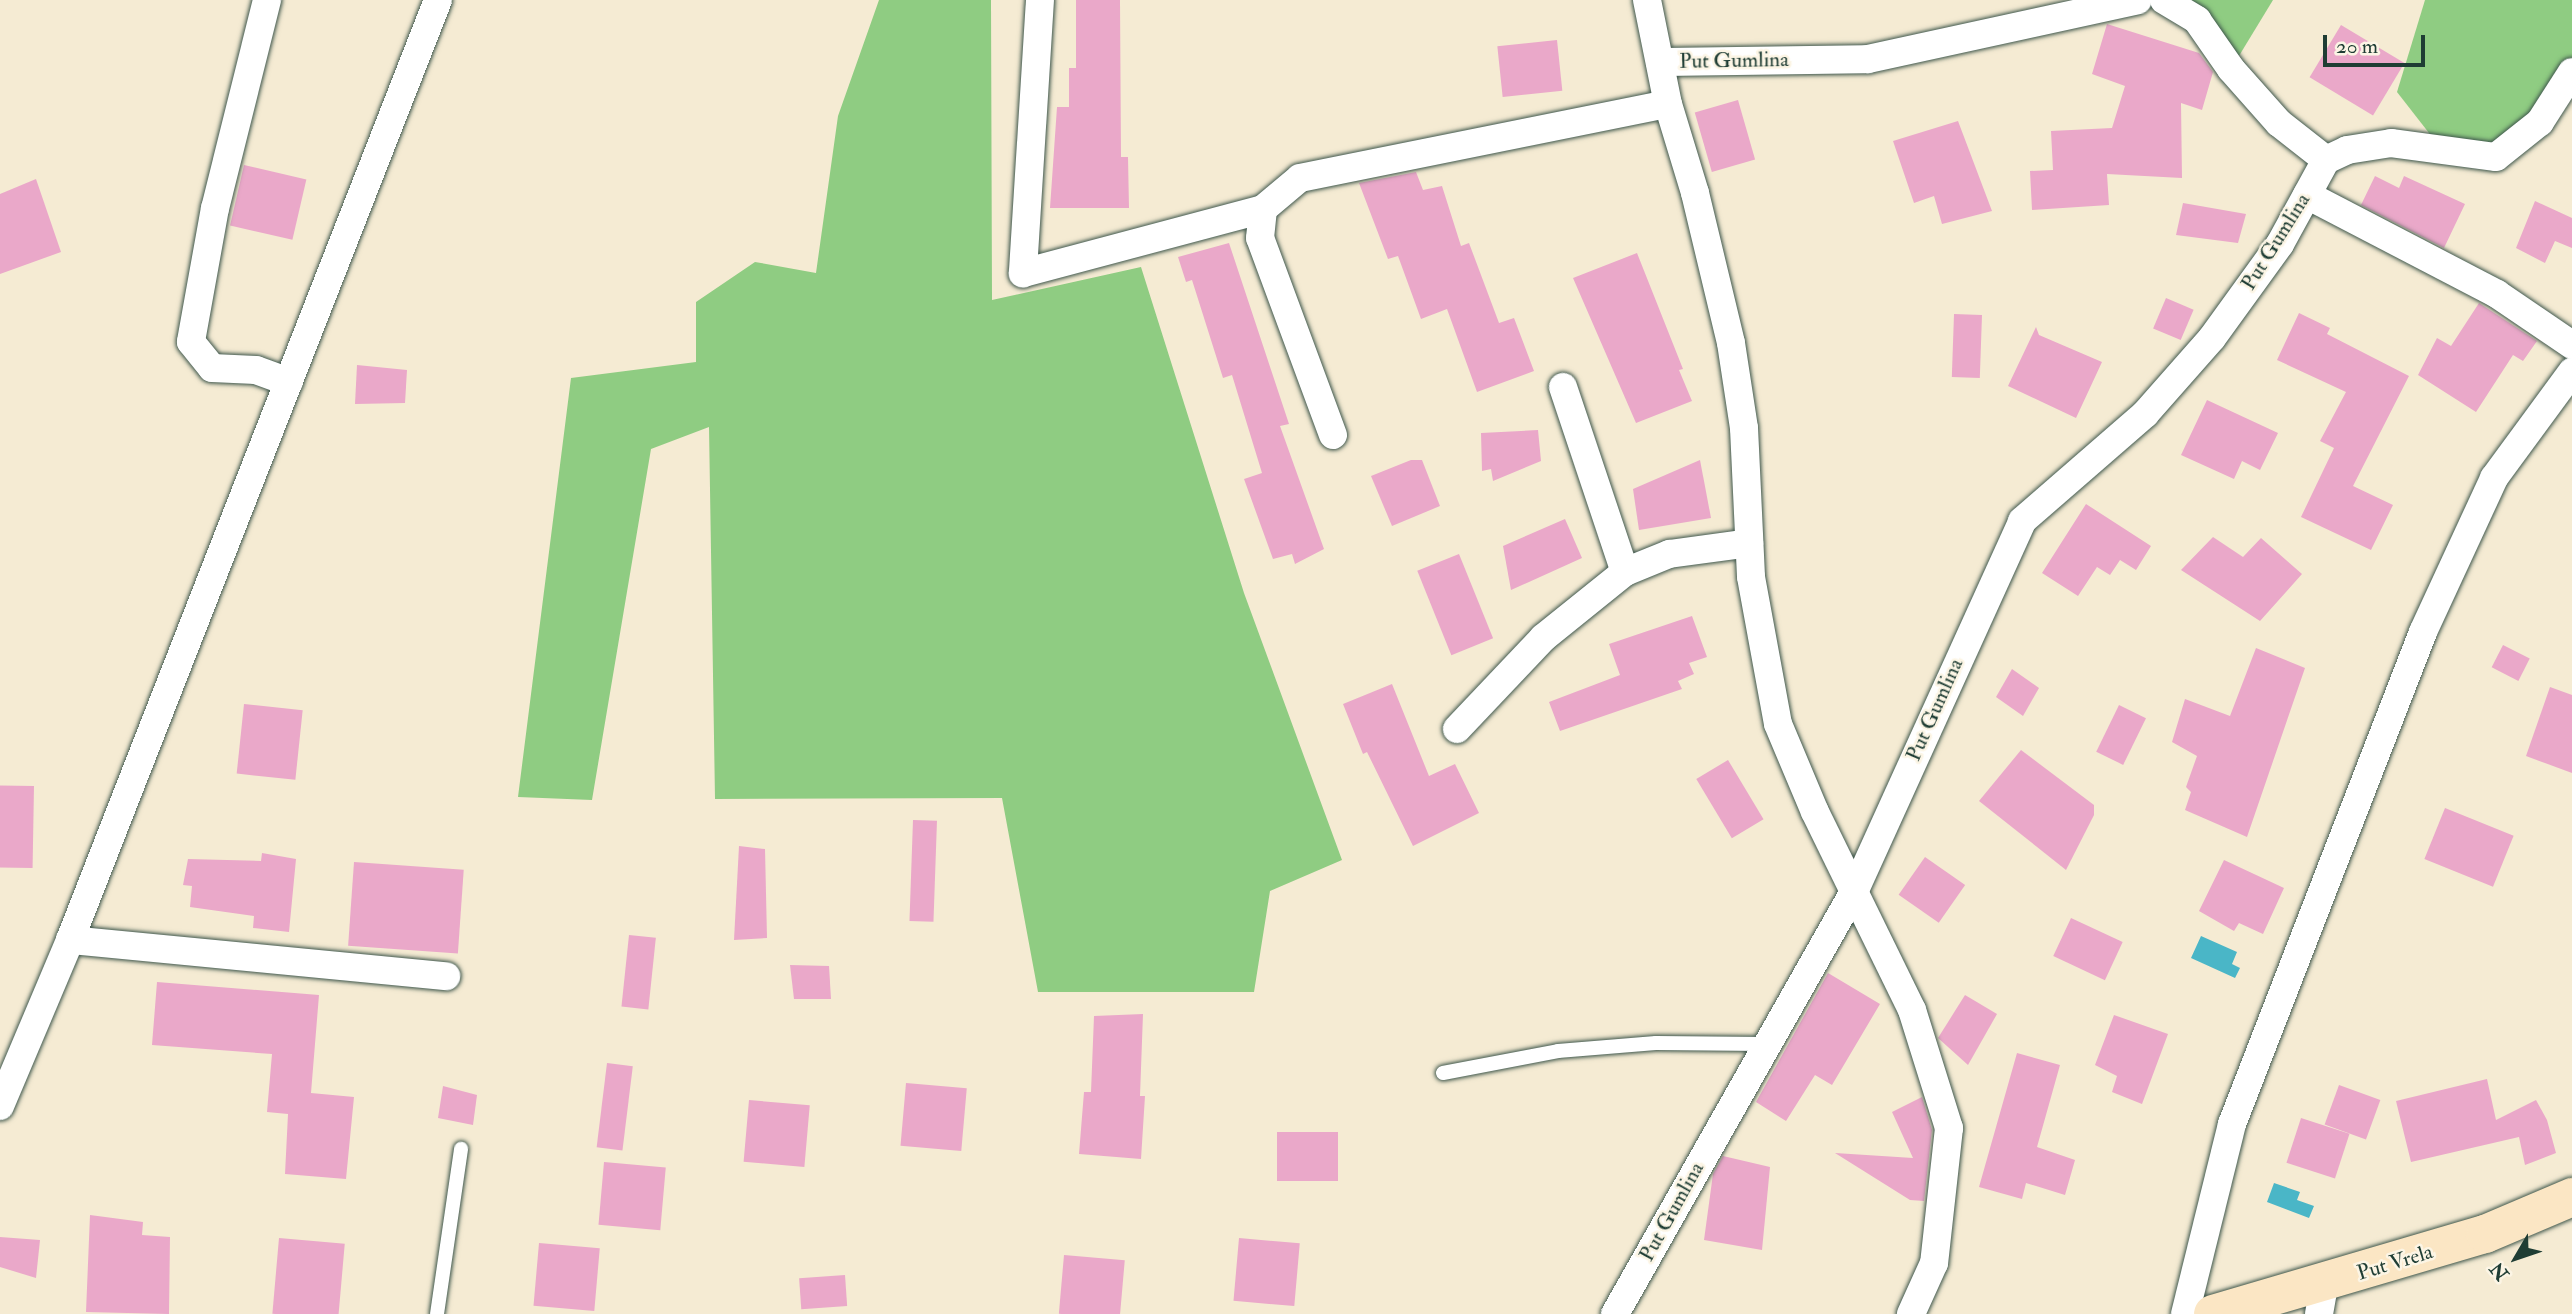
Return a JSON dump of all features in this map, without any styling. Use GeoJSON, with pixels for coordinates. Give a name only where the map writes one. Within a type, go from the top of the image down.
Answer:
{"type":"FeatureCollection","features":[{"type":"Feature","properties":{"kind":"main road","name":"Put Vrela"},"geometry":{"type":"LineString","coordinates":[[2213,1314],[2321,1300],[2572,1197]]}},
{"type":"Feature","properties":{"kind":"street"},"geometry":{"type":"LineString","coordinates":[[267,0],[215,208],[191,342],[212,369],[256,370],[289,382]]}},
{"type":"Feature","properties":{"kind":"street"},"geometry":{"type":"LineString","coordinates":[[0,1106],[70,940],[438,0]]}},
{"type":"Feature","properties":{"kind":"street"},"geometry":{"type":"LineString","coordinates":[[1040,0],[1023,273],[1263,209],[1300,178],[1668,104]]}},
{"type":"Feature","properties":{"kind":"street"},"geometry":{"type":"LineString","coordinates":[[1647,0],[1668,104],[1695,193],[1731,343],[1744,428],[1751,577],[1778,724],[1912,1010],[1949,1128],[1934,1263],[1911,1314]]}},
{"type":"Feature","properties":{"kind":"street","name":"Put Gumlina"},"geometry":{"type":"LineString","coordinates":[[1660,62],[1868,59],[2137,0]]}},
{"type":"Feature","properties":{"kind":"street"},"geometry":{"type":"LineString","coordinates":[[2164,0],[2197,20],[2231,69],[2279,122],[2326,160],[2347,150],[2391,143],[2496,158],[2540,122],[2572,72]]}},
{"type":"Feature","properties":{"kind":"street","name":"Put Gumlina"},"geometry":{"type":"LineString","coordinates":[[1615,1314],[1764,1044],[1855,890],[2022,521],[2145,414],[2212,338],[2280,244],[2326,160]]}},
{"type":"Feature","properties":{"kind":"street"},"geometry":{"type":"LineString","coordinates":[[2307,195],[2497,294],[2572,345]]}},
{"type":"Feature","properties":{"kind":"street"},"geometry":{"type":"LineString","coordinates":[[1263,209],[1260,238],[1333,435]]}},
{"type":"Feature","properties":{"kind":"street"},"geometry":{"type":"LineString","coordinates":[[2185,1314],[2232,1124],[2423,632],[2494,478],[2572,372]]}},
{"type":"Feature","properties":{"kind":"street"},"geometry":{"type":"LineString","coordinates":[[1563,387],[1625,572]]}},
{"type":"Feature","properties":{"kind":"street"},"geometry":{"type":"LineString","coordinates":[[1457,729],[1542,638],[1625,572],[1669,554],[1749,543]]}},
{"type":"Feature","properties":{"kind":"street"},"geometry":{"type":"LineString","coordinates":[[70,940],[446,976]]}},
{"type":"Feature","properties":{"kind":"lane"},"geometry":{"type":"LineString","coordinates":[[1443,1073],[1558,1051],[1656,1042],[1764,1044]]}},
{"type":"Feature","properties":{"kind":"lane"},"geometry":{"type":"LineString","coordinates":[[437,1314],[461,1149]]}},
{"type":"Feature","properties":{"kind":"green space"},"geometry":{"type":"Polygon","coordinates":[[[879,0],[991,0],[992,300],[1141,267],[1244,593],[1342,860],[1270,891],[1254,992],[1038,992],[1002,798],[715,799],[709,427],[651,449],[592,800],[518,797],[571,378],[696,362],[696,302],[755,262],[816,273],[838,116],[879,0]]]}},
{"type":"Feature","properties":{"kind":"green space"},"geometry":{"type":"Polygon","coordinates":[[[2164,0],[2273,0],[2231,69],[2164,0]]]}},
{"type":"Feature","properties":{"kind":"green space"},"geometry":{"type":"Polygon","coordinates":[[[2425,0],[2572,0],[2572,72],[2496,157],[2443,151],[2397,92],[2425,0]]]}},
{"type":"Feature","properties":{"kind":"water"},"geometry":{"type":"Polygon","coordinates":[[[2201,936],[2237,952],[2232,964],[2240,968],[2235,978],[2191,958],[2201,936]]]}},
{"type":"Feature","properties":{"kind":"water"},"geometry":{"type":"Polygon","coordinates":[[[2274,1183],[2300,1192],[2297,1200],[2314,1206],[2309,1218],[2267,1202],[2274,1183]]]}},
{"type":"Feature","properties":{"kind":"building"},"geometry":{"type":"Polygon","coordinates":[[[1076,0],[1120,0],[1121,157],[1128,157],[1129,208],[1050,208],[1057,107],[1069,107],[1069,68],[1076,68],[1076,0]]]}},
{"type":"Feature","properties":{"kind":"building"},"geometry":{"type":"Polygon","coordinates":[[[2107,24],[2199,53],[2213,72],[2202,110],[2181,103],[2182,178],[2107,174],[2109,205],[2032,210],[2030,171],[2053,170],[2051,131],[2112,128],[2125,86],[2092,74],[2107,24]]]}},
{"type":"Feature","properties":{"kind":"building"},"geometry":{"type":"Polygon","coordinates":[[[2341,25],[2404,63],[2373,115],[2310,77],[2341,25]]]}},
{"type":"Feature","properties":{"kind":"building"},"geometry":{"type":"Polygon","coordinates":[[[1557,40],[1562,91],[1503,97],[1497,46],[1557,40]]]}},
{"type":"Feature","properties":{"kind":"building"},"geometry":{"type":"Polygon","coordinates":[[[1738,100],[1755,160],[1712,172],[1695,112],[1738,100]]]}},
{"type":"Feature","properties":{"kind":"building"},"geometry":{"type":"Polygon","coordinates":[[[1958,121],[1992,211],[1942,224],[1934,196],[1914,203],[1893,141],[1958,121]]]}},
{"type":"Feature","properties":{"kind":"building"},"geometry":{"type":"Polygon","coordinates":[[[244,165],[306,179],[292,240],[230,225],[244,165]]]}},
{"type":"Feature","properties":{"kind":"building"},"geometry":{"type":"Polygon","coordinates":[[[1416,172],[1423,190],[1442,186],[1461,246],[1469,243],[1499,323],[1514,318],[1534,371],[1477,392],[1447,309],[1421,319],[1398,256],[1388,259],[1359,183],[1416,172]]]}},
{"type":"Feature","properties":{"kind":"building"},"geometry":{"type":"Polygon","coordinates":[[[2375,176],[2399,188],[2404,176],[2465,204],[2444,248],[2361,205],[2375,176]]]}},
{"type":"Feature","properties":{"kind":"building"},"geometry":{"type":"Polygon","coordinates":[[[36,179],[61,252],[0,274],[0,194],[36,179]]]}},
{"type":"Feature","properties":{"kind":"building"},"geometry":{"type":"Polygon","coordinates":[[[2535,201],[2572,218],[2572,248],[2555,241],[2545,263],[2516,248],[2535,201]]]}},
{"type":"Feature","properties":{"kind":"building"},"geometry":{"type":"Polygon","coordinates":[[[2183,203],[2246,214],[2238,243],[2176,235],[2183,203]]]}},
{"type":"Feature","properties":{"kind":"building"},"geometry":{"type":"Polygon","coordinates":[[[1229,243],[1289,424],[1280,426],[1324,549],[1295,564],[1292,554],[1273,559],[1244,479],[1262,473],[1232,375],[1223,378],[1192,280],[1186,282],[1178,257],[1229,243]]]}},
{"type":"Feature","properties":{"kind":"building"},"geometry":{"type":"Polygon","coordinates":[[[1637,253],[1683,369],[1679,370],[1692,401],[1636,423],[1573,278],[1637,253]]]}},
{"type":"Feature","properties":{"kind":"building"},"geometry":{"type":"Polygon","coordinates":[[[2166,298],[2194,310],[2181,340],[2153,328],[2166,298]]]}},
{"type":"Feature","properties":{"kind":"building"},"geometry":{"type":"Polygon","coordinates":[[[2479,303],[2537,341],[2523,361],[2513,355],[2476,412],[2418,375],[2437,338],[2451,346],[2479,303]]]}},
{"type":"Feature","properties":{"kind":"building"},"geometry":{"type":"Polygon","coordinates":[[[2299,313],[2330,328],[2327,334],[2409,376],[2353,486],[2393,505],[2371,550],[2301,517],[2334,448],[2320,441],[2346,392],[2277,360],[2299,313]]]}},
{"type":"Feature","properties":{"kind":"building"},"geometry":{"type":"Polygon","coordinates":[[[1954,314],[1982,315],[1980,378],[1952,377],[1954,314]]]}},
{"type":"Feature","properties":{"kind":"building"},"geometry":{"type":"Polygon","coordinates":[[[2036,327],[2039,335],[2102,362],[2076,418],[2008,386],[2036,327]]]}},
{"type":"Feature","properties":{"kind":"building"},"geometry":{"type":"Polygon","coordinates":[[[357,365],[407,370],[405,403],[355,404],[357,365]]]}},
{"type":"Feature","properties":{"kind":"building"},"geometry":{"type":"Polygon","coordinates":[[[2207,400],[2278,433],[2260,470],[2242,461],[2234,479],[2181,455],[2207,400]]]}},
{"type":"Feature","properties":{"kind":"building"},"geometry":{"type":"Polygon","coordinates":[[[1538,430],[1541,461],[1493,481],[1491,469],[1482,471],[1481,433],[1538,430]]]}},
{"type":"Feature","properties":{"kind":"building"},"geometry":{"type":"Polygon","coordinates":[[[1411,460],[1422,460],[1440,506],[1392,526],[1371,476],[1411,460]]]}},
{"type":"Feature","properties":{"kind":"building"},"geometry":{"type":"Polygon","coordinates":[[[1700,460],[1711,518],[1639,530],[1633,489],[1700,460]]]}},
{"type":"Feature","properties":{"kind":"building"},"geometry":{"type":"Polygon","coordinates":[[[2086,504],[2151,546],[2136,570],[2120,560],[2110,575],[2097,567],[2078,596],[2042,573],[2086,504]]]}},
{"type":"Feature","properties":{"kind":"building"},"geometry":{"type":"Polygon","coordinates":[[[1565,519],[1582,558],[1511,590],[1503,546],[1565,519]]]}},
{"type":"Feature","properties":{"kind":"building"},"geometry":{"type":"Polygon","coordinates":[[[2213,537],[2243,557],[2261,538],[2302,574],[2260,621],[2181,570],[2213,537]]]}},
{"type":"Feature","properties":{"kind":"building"},"geometry":{"type":"Polygon","coordinates":[[[1459,554],[1493,638],[1451,655],[1417,571],[1459,554]]]}},
{"type":"Feature","properties":{"kind":"building"},"geometry":{"type":"Polygon","coordinates":[[[1692,616],[1707,657],[1689,663],[1694,674],[1678,681],[1682,689],[1560,731],[1549,702],[1620,675],[1609,644],[1692,616]]]}},
{"type":"Feature","properties":{"kind":"building"},"geometry":{"type":"Polygon","coordinates":[[[2503,645],[2530,659],[2518,681],[2492,667],[2503,645]]]}},
{"type":"Feature","properties":{"kind":"building"},"geometry":{"type":"Polygon","coordinates":[[[2256,648],[2305,668],[2247,837],[2185,810],[2191,792],[2186,787],[2197,756],[2172,742],[2185,699],[2230,716],[2256,648]]]}},
{"type":"Feature","properties":{"kind":"building"},"geometry":{"type":"Polygon","coordinates":[[[2012,669],[2039,688],[2023,716],[1996,697],[2012,669]]]}},
{"type":"Feature","properties":{"kind":"building"},"geometry":{"type":"Polygon","coordinates":[[[1392,684],[1429,776],[1455,764],[1479,813],[1413,846],[1367,752],[1363,754],[1343,704],[1392,684]]]}},
{"type":"Feature","properties":{"kind":"building"},"geometry":{"type":"Polygon","coordinates":[[[2550,687],[2572,695],[2572,773],[2526,756],[2550,687]]]}},
{"type":"Feature","properties":{"kind":"building"},"geometry":{"type":"Polygon","coordinates":[[[244,704],[303,710],[295,780],[237,774],[244,704]]]}},
{"type":"Feature","properties":{"kind":"building"},"geometry":{"type":"Polygon","coordinates":[[[2119,705],[2146,718],[2123,765],[2096,752],[2119,705]]]}},
{"type":"Feature","properties":{"kind":"building"},"geometry":{"type":"Polygon","coordinates":[[[2021,750],[2094,805],[2094,815],[2066,870],[1979,801],[2021,750]]]}},
{"type":"Feature","properties":{"kind":"building"},"geometry":{"type":"Polygon","coordinates":[[[1728,760],[1764,819],[1732,838],[1696,779],[1728,760]]]}},
{"type":"Feature","properties":{"kind":"building"},"geometry":{"type":"Polygon","coordinates":[[[0,785],[34,786],[33,868],[0,867],[0,785]]]}},
{"type":"Feature","properties":{"kind":"building"},"geometry":{"type":"Polygon","coordinates":[[[2445,808],[2514,836],[2493,887],[2424,859],[2445,808]]]}},
{"type":"Feature","properties":{"kind":"building"},"geometry":{"type":"Polygon","coordinates":[[[913,820],[937,821],[933,922],[909,921],[913,820]]]}},
{"type":"Feature","properties":{"kind":"building"},"geometry":{"type":"Polygon","coordinates":[[[739,846],[765,849],[767,938],[734,940],[739,846]]]}},
{"type":"Feature","properties":{"kind":"building"},"geometry":{"type":"Polygon","coordinates":[[[262,853],[296,859],[289,932],[253,928],[254,916],[190,907],[192,886],[183,885],[188,859],[261,861],[262,853]]]}},
{"type":"Feature","properties":{"kind":"building"},"geometry":{"type":"Polygon","coordinates":[[[1925,857],[1965,885],[1939,923],[1899,895],[1925,857]]]}},
{"type":"Feature","properties":{"kind":"building"},"geometry":{"type":"Polygon","coordinates":[[[2224,860],[2284,888],[2263,934],[2239,923],[2234,931],[2199,911],[2224,860]]]}},
{"type":"Feature","properties":{"kind":"building"},"geometry":{"type":"Polygon","coordinates":[[[354,862],[464,870],[458,953],[348,946],[354,862]]]}},
{"type":"Feature","properties":{"kind":"building"},"geometry":{"type":"Polygon","coordinates":[[[2071,918],[2123,942],[2105,980],[2053,956],[2071,918]]]}},
{"type":"Feature","properties":{"kind":"building"},"geometry":{"type":"Polygon","coordinates":[[[629,935],[656,938],[648,1009],[621,1007],[629,935]]]}},
{"type":"Feature","properties":{"kind":"building"},"geometry":{"type":"Polygon","coordinates":[[[790,965],[829,966],[831,999],[794,999],[790,965]]]}},
{"type":"Feature","properties":{"kind":"building"},"geometry":{"type":"Polygon","coordinates":[[[1828,973],[1880,1004],[1832,1085],[1815,1075],[1786,1121],[1756,1102],[1828,973]]]}},
{"type":"Feature","properties":{"kind":"building"},"geometry":{"type":"Polygon","coordinates":[[[157,982],[319,995],[311,1093],[354,1097],[346,1179],[285,1174],[288,1114],[267,1112],[272,1054],[152,1045],[157,982]]]}},
{"type":"Feature","properties":{"kind":"building"},"geometry":{"type":"Polygon","coordinates":[[[1965,995],[1997,1014],[1968,1065],[1938,1038],[1965,995]]]}},
{"type":"Feature","properties":{"kind":"building"},"geometry":{"type":"Polygon","coordinates":[[[1143,1014],[1140,1096],[1145,1096],[1141,1159],[1079,1154],[1084,1092],[1091,1092],[1094,1016],[1143,1014]]]}},
{"type":"Feature","properties":{"kind":"building"},"geometry":{"type":"Polygon","coordinates":[[[2114,1015],[2168,1034],[2142,1104],[2112,1092],[2117,1076],[2095,1065],[2114,1015]]]}},
{"type":"Feature","properties":{"kind":"building"},"geometry":{"type":"Polygon","coordinates":[[[2017,1053],[2060,1065],[2037,1147],[2075,1160],[2065,1195],[2026,1183],[2022,1199],[1979,1187],[2017,1053]]]}},
{"type":"Feature","properties":{"kind":"building"},"geometry":{"type":"Polygon","coordinates":[[[607,1063],[633,1066],[622,1151],[597,1147],[607,1063]]]}},
{"type":"Feature","properties":{"kind":"building"},"geometry":{"type":"Polygon","coordinates":[[[2487,1079],[2496,1120],[2536,1100],[2547,1120],[2556,1153],[2525,1165],[2519,1137],[2411,1162],[2396,1101],[2487,1079]]]}},
{"type":"Feature","properties":{"kind":"building"},"geometry":{"type":"Polygon","coordinates":[[[906,1083],[967,1088],[961,1151],[901,1146],[906,1083]]]}},
{"type":"Feature","properties":{"kind":"building"},"geometry":{"type":"Polygon","coordinates":[[[2339,1085],[2380,1100],[2366,1140],[2325,1124],[2339,1085]]]}},
{"type":"Feature","properties":{"kind":"building"},"geometry":{"type":"Polygon","coordinates":[[[443,1086],[477,1095],[473,1125],[438,1118],[443,1086]]]}},
{"type":"Feature","properties":{"kind":"building"},"geometry":{"type":"Polygon","coordinates":[[[1922,1097],[1932,1130],[1924,1201],[1910,1200],[1835,1153],[1913,1158],[1892,1112],[1922,1097]]]}},
{"type":"Feature","properties":{"kind":"building"},"geometry":{"type":"Polygon","coordinates":[[[749,1100],[810,1105],[804,1167],[744,1162],[749,1100]]]}},
{"type":"Feature","properties":{"kind":"building"},"geometry":{"type":"Polygon","coordinates":[[[2301,1118],[2350,1134],[2335,1178],[2286,1163],[2301,1118]]]}},
{"type":"Feature","properties":{"kind":"building"},"geometry":{"type":"Polygon","coordinates":[[[1277,1132],[1338,1132],[1338,1181],[1277,1181],[1277,1132]]]}},
{"type":"Feature","properties":{"kind":"building"},"geometry":{"type":"Polygon","coordinates":[[[1723,1156],[1770,1167],[1762,1250],[1704,1240],[1713,1174],[1723,1156]]]}},
{"type":"Feature","properties":{"kind":"building"},"geometry":{"type":"Polygon","coordinates":[[[604,1162],[666,1167],[660,1230],[599,1225],[604,1162]]]}},
{"type":"Feature","properties":{"kind":"building"},"geometry":{"type":"Polygon","coordinates":[[[90,1215],[143,1222],[142,1235],[170,1237],[169,1314],[86,1312],[90,1215]]]}},
{"type":"Feature","properties":{"kind":"building"},"geometry":{"type":"Polygon","coordinates":[[[0,1237],[40,1240],[36,1278],[0,1267],[0,1237]]]}},
{"type":"Feature","properties":{"kind":"building"},"geometry":{"type":"Polygon","coordinates":[[[279,1238],[345,1244],[339,1314],[272,1314],[279,1238]]]}},
{"type":"Feature","properties":{"kind":"building"},"geometry":{"type":"Polygon","coordinates":[[[1239,1238],[1300,1243],[1294,1306],[1234,1301],[1239,1238]]]}},
{"type":"Feature","properties":{"kind":"building"},"geometry":{"type":"Polygon","coordinates":[[[539,1243],[600,1248],[594,1311],[534,1306],[539,1243]]]}},
{"type":"Feature","properties":{"kind":"building"},"geometry":{"type":"Polygon","coordinates":[[[1064,1255],[1125,1260],[1120,1314],[1059,1314],[1064,1255]]]}},
{"type":"Feature","properties":{"kind":"building"},"geometry":{"type":"Polygon","coordinates":[[[845,1275],[847,1306],[801,1309],[799,1278],[845,1275]]]}}]}
